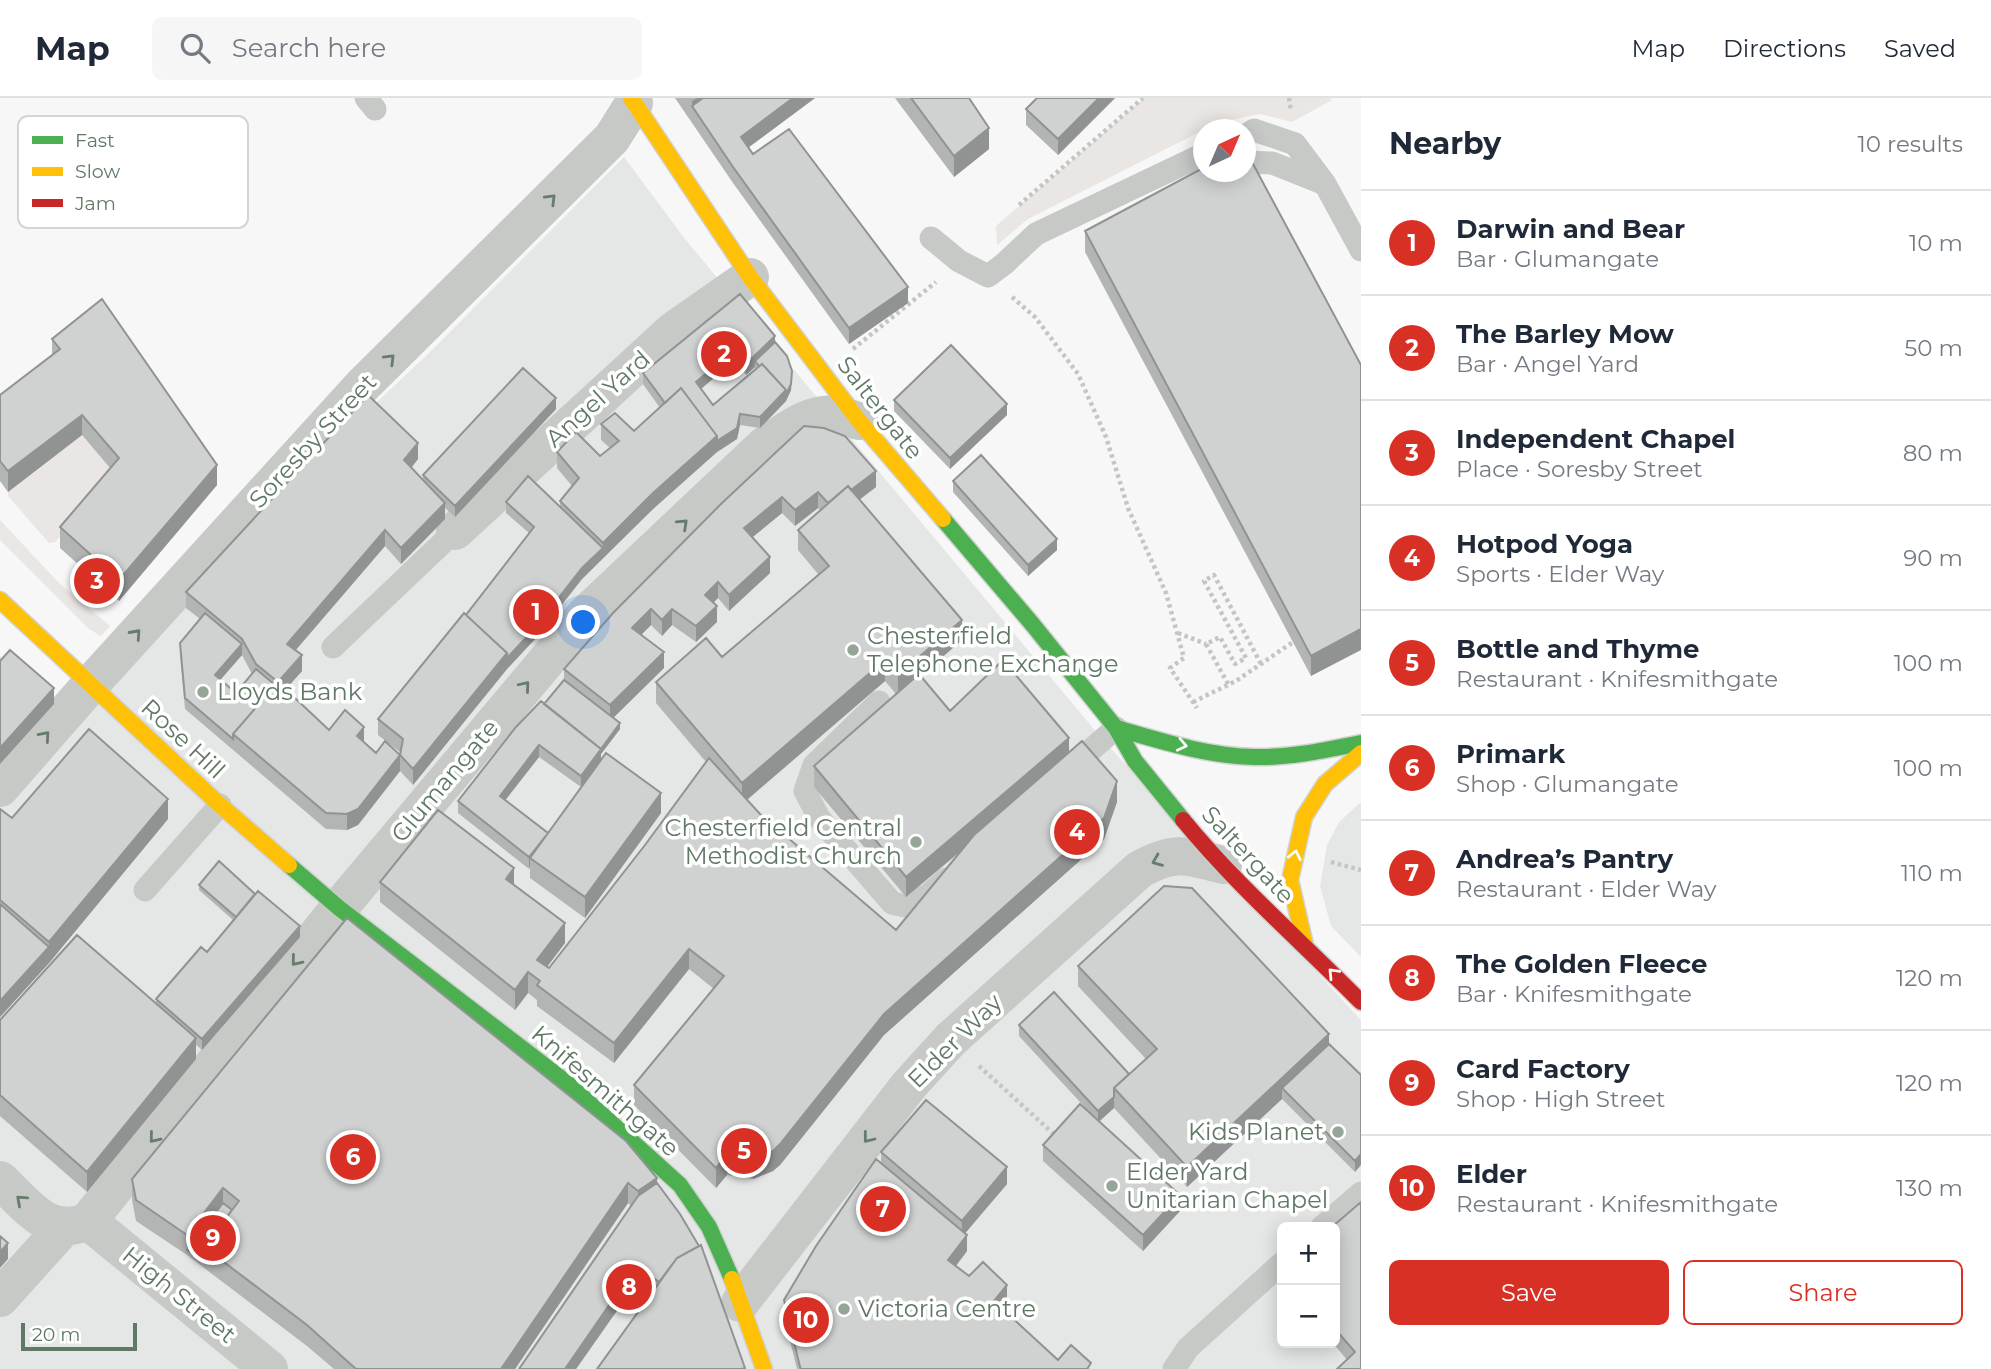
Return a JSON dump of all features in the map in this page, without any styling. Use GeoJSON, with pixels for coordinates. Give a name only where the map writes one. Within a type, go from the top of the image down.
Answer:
{"type":"FeatureCollection","features":[{"type":"Feature","properties":{"kind":"street","name":"Soresby Street"},"geometry":{"type":"LineString","coordinates":[[0,788],[362,386],[473,274],[512,253],[612,138],[633,100]]}},
{"type":"Feature","properties":{"kind":"street","name":"Saltergate"},"geometry":{"type":"LineString","coordinates":[[633,100],[750,276],[859,421],[1033,625],[1116,729],[1135,761],[1223,865],[1250,895],[1305,945],[1361,1002]]}},
{"type":"Feature","properties":{"kind":"street","name":"Angel Yard"},"geometry":{"type":"LineString","coordinates":[[456,531],[674,330],[750,276]]}},
{"type":"Feature","properties":{"kind":"street","name":"Glumangate"},"geometry":{"type":"LineString","coordinates":[[0,1298],[76,1224],[584,615],[764,446],[795,425],[811,418],[835,414],[859,421]]}},
{"type":"Feature","properties":{"kind":"street","name":"Rose Hill"},"geometry":{"type":"LineString","coordinates":[[0,600],[220,804],[339,908]]}},
{"type":"Feature","properties":{"kind":"street"},"geometry":{"type":"LineString","coordinates":[[1116,729],[1238,756],[1307,754],[1361,743]]}},
{"type":"Feature","properties":{"kind":"street"},"geometry":{"type":"LineString","coordinates":[[1305,945],[1290,880],[1304,817],[1325,783],[1361,753]]}},
{"type":"Feature","properties":{"kind":"street","name":"Elder Way"},"geometry":{"type":"LineString","coordinates":[[740,1303],[910,1084],[951,1039],[1139,870],[1162,857],[1188,855],[1223,865]]}},
{"type":"Feature","properties":{"kind":"street","name":"Knifesmithgate"},"geometry":{"type":"LineString","coordinates":[[339,908],[566,1082],[692,1198],[720,1249],[764,1369]]}},
{"type":"Feature","properties":{"kind":"street","name":"High Street"},"geometry":{"type":"LineString","coordinates":[[0,1180],[44,1220],[76,1224],[269,1369]]}},
{"type":"Feature","properties":{"kind":"lane"},"geometry":{"type":"LineString","coordinates":[[1256,131],[1295,144],[1325,184],[1361,250]]}},
{"type":"Feature","properties":{"kind":"lane"},"geometry":{"type":"LineString","coordinates":[[931,238],[959,261],[988,276],[1036,234],[1193,160]]}},
{"type":"Feature","properties":{"kind":"lane"},"geometry":{"type":"LineString","coordinates":[[1256,162],[1272,163],[1325,184]]}},
{"type":"Feature","properties":{"kind":"lane"},"geometry":{"type":"LineString","coordinates":[[1107,200],[1117,221]]}},
{"type":"Feature","properties":{"kind":"lane"},"geometry":{"type":"LineString","coordinates":[[333,647],[456,531]]}},
{"type":"Feature","properties":{"kind":"lane"},"geometry":{"type":"LineString","coordinates":[[879,702],[814,765],[805,791],[818,818],[892,903],[905,906],[928,895],[958,868]]}},
{"type":"Feature","properties":{"kind":"lane"},"geometry":{"type":"LineString","coordinates":[[1047,788],[1116,729]]}},
{"type":"Feature","properties":{"kind":"lane"},"geometry":{"type":"LineString","coordinates":[[145,890],[220,804]]}},
{"type":"Feature","properties":{"kind":"lane"},"geometry":{"type":"LineString","coordinates":[[1328,1222],[1361,1192]]}},
{"type":"Feature","properties":{"kind":"lane"},"geometry":{"type":"LineString","coordinates":[[1174,1369],[1188,1348],[1277,1268]]}},
{"type":"Feature","properties":{"kind":"path"},"geometry":{"type":"LineString","coordinates":[[988,276],[1035,317],[1078,374],[1105,437],[1128,508],[1166,593],[1184,658],[1170,668],[1197,708],[1183,745]]}},
{"type":"Feature","properties":{"kind":"path"},"geometry":{"type":"LineString","coordinates":[[1206,644],[1220,637],[1235,664],[1246,658],[1204,581],[1214,575],[1261,664]]}},
{"type":"Feature","properties":{"kind":"path"},"geometry":{"type":"LineString","coordinates":[[1177,633],[1206,644],[1228,684]]}},
{"type":"Feature","properties":{"kind":"path"},"geometry":{"type":"LineString","coordinates":[[1194,702],[1228,684],[1293,642]]}},
{"type":"Feature","properties":{"kind":"path"},"geometry":{"type":"LineString","coordinates":[[1326,861],[1361,870]]}},
{"type":"Feature","properties":{"kind":"path"},"geometry":{"type":"LineString","coordinates":[[951,1039],[1062,1141]]}},
{"type":"Feature","properties":{"kind":"shaded area"},"geometry":{"type":"Polygon","coordinates":[[[1144,98],[1332,100],[1292,122],[1260,114],[1236,119],[1193,119],[1193,135],[1028,219],[997,245],[996,226],[1144,98]]]}},
{"type":"Feature","properties":{"kind":"shaded area"},"geometry":{"type":"Polygon","coordinates":[[[624,157],[685,239],[1103,740],[1361,1020],[1361,1369],[0,1369],[0,656],[54,704],[426,356],[624,157]]]}},
{"type":"Feature","properties":{"kind":"shaded area"},"geometry":{"type":"Polygon","coordinates":[[[82,435],[115,474],[55,542],[49,543],[8,496],[8,492],[82,435]]]}},
{"type":"Feature","properties":{"kind":"shaded area"},"geometry":{"type":"Polygon","coordinates":[[[0,520],[58,582],[110,626],[101,636],[89,629],[0,540],[0,520]]]}},
{"type":"Feature","properties":{"kind":"shaded area"},"geometry":{"type":"Polygon","coordinates":[[[1361,802],[1361,957],[1331,926],[1320,886],[1327,845],[1339,822],[1361,802]]]}},
{"type":"Feature","properties":{"kind":"building"},"geometry":{"type":"Polygon","coordinates":[[[703,98],[793,98],[741,137],[753,154],[789,129],[908,287],[849,328],[692,106],[703,98]]]}},
{"type":"Feature","properties":{"kind":"building"},"geometry":{"type":"Polygon","coordinates":[[[911,98],[969,98],[989,128],[954,156],[911,98]]]}},
{"type":"Feature","properties":{"kind":"building"},"geometry":{"type":"Polygon","coordinates":[[[1037,98],[1099,98],[1058,139],[1026,109],[1037,98]]]}},
{"type":"Feature","properties":{"kind":"building"},"geometry":{"type":"Polygon","coordinates":[[[1256,169],[1361,365],[1361,629],[1311,656],[1085,231],[1193,173],[1193,182],[1256,182],[1256,169]]]}},
{"type":"Feature","properties":{"kind":"building"},"geometry":{"type":"Polygon","coordinates":[[[740,294],[775,336],[746,364],[734,350],[696,382],[713,405],[762,364],[786,390],[760,417],[740,414],[737,428],[717,441],[717,436],[681,388],[665,403],[643,373],[740,294]]]}},
{"type":"Feature","properties":{"kind":"building"},"geometry":{"type":"Polygon","coordinates":[[[102,299],[217,465],[119,580],[60,527],[119,458],[82,415],[8,471],[0,461],[0,395],[60,349],[52,339],[102,299]]]}},
{"type":"Feature","properties":{"kind":"building"},"geometry":{"type":"Polygon","coordinates":[[[775,342],[787,356],[792,371],[791,384],[786,395],[786,390],[762,364],[759,366],[755,361],[775,342]]]}},
{"type":"Feature","properties":{"kind":"building"},"geometry":{"type":"Polygon","coordinates":[[[951,345],[1007,404],[950,458],[894,400],[951,345]]]}},
{"type":"Feature","properties":{"kind":"building"},"geometry":{"type":"Polygon","coordinates":[[[523,368],[556,398],[455,506],[423,475],[523,368]]]}},
{"type":"Feature","properties":{"kind":"building"},"geometry":{"type":"Polygon","coordinates":[[[681,388],[717,436],[653,493],[603,543],[560,501],[579,478],[557,452],[576,432],[600,456],[619,441],[601,424],[615,413],[634,431],[681,388]]]}},
{"type":"Feature","properties":{"kind":"building"},"geometry":{"type":"Polygon","coordinates":[[[368,395],[418,443],[404,460],[445,503],[401,548],[385,530],[287,644],[302,655],[278,682],[256,664],[242,639],[186,592],[368,395]]]}},
{"type":"Feature","properties":{"kind":"building"},"geometry":{"type":"Polygon","coordinates":[[[804,426],[824,428],[845,436],[876,471],[851,490],[848,486],[828,503],[818,492],[795,510],[782,497],[744,528],[770,557],[729,595],[718,582],[705,595],[717,606],[696,626],[672,609],[662,620],[651,609],[632,628],[664,652],[610,705],[564,669],[613,613],[721,504],[804,426]]]}},
{"type":"Feature","properties":{"kind":"building"},"geometry":{"type":"Polygon","coordinates":[[[981,455],[1057,539],[1028,565],[953,481],[981,455]]]}},
{"type":"Feature","properties":{"kind":"building"},"geometry":{"type":"Polygon","coordinates":[[[528,476],[603,548],[582,568],[535,628],[507,658],[507,653],[466,615],[534,527],[506,502],[528,476]]]}},
{"type":"Feature","properties":{"kind":"building","name":"Chesterfield Telephone Exchange"},"geometry":{"type":"Polygon","coordinates":[[[848,486],[962,620],[898,675],[885,660],[742,783],[656,682],[706,638],[722,657],[829,566],[798,530],[848,486]]]}},
{"type":"Feature","properties":{"kind":"building","name":"Lloyds Bank"},"geometry":{"type":"Polygon","coordinates":[[[205,613],[242,644],[215,675],[236,693],[256,669],[275,685],[233,734],[233,739],[185,698],[180,643],[205,613]]]}},
{"type":"Feature","properties":{"kind":"building"},"geometry":{"type":"Polygon","coordinates":[[[464,613],[507,653],[413,769],[400,755],[403,739],[378,719],[464,613]]]}},
{"type":"Feature","properties":{"kind":"building"},"geometry":{"type":"Polygon","coordinates":[[[10,650],[54,688],[0,748],[0,661],[10,650]]]}},
{"type":"Feature","properties":{"kind":"building","name":"Chesterfield Central Methodist Church"},"geometry":{"type":"Polygon","coordinates":[[[1003,660],[1069,738],[906,877],[814,766],[919,674],[950,711],[1003,660]]]}},
{"type":"Feature","properties":{"kind":"building"},"geometry":{"type":"Polygon","coordinates":[[[564,680],[620,723],[601,749],[544,704],[564,680]]]}},
{"type":"Feature","properties":{"kind":"building"},"geometry":{"type":"Polygon","coordinates":[[[278,682],[329,730],[345,710],[364,727],[357,736],[376,753],[385,741],[400,755],[358,809],[347,814],[326,813],[233,734],[278,682]]]}},
{"type":"Feature","properties":{"kind":"building"},"geometry":{"type":"Polygon","coordinates":[[[541,701],[601,749],[581,776],[539,745],[500,796],[548,833],[529,857],[458,801],[516,727],[541,701]]]}},
{"type":"Feature","properties":{"kind":"building"},"geometry":{"type":"Polygon","coordinates":[[[89,729],[168,799],[49,942],[0,900],[0,809],[12,818],[89,729]]]}},
{"type":"Feature","properties":{"kind":"building"},"geometry":{"type":"Polygon","coordinates":[[[1082,741],[1117,781],[1104,818],[884,1014],[773,1151],[753,1158],[727,1154],[716,1168],[634,1085],[724,976],[689,949],[614,1043],[537,985],[540,981],[528,972],[515,990],[380,882],[438,810],[514,868],[506,879],[565,923],[537,960],[549,968],[709,758],[760,814],[896,930],[974,835],[1082,741]]]}},
{"type":"Feature","properties":{"kind":"building"},"geometry":{"type":"Polygon","coordinates":[[[606,753],[661,793],[585,897],[530,858],[606,753]]]}},
{"type":"Feature","properties":{"kind":"building"},"geometry":{"type":"Polygon","coordinates":[[[219,861],[255,894],[236,917],[199,885],[219,861]]]}},
{"type":"Feature","properties":{"kind":"building"},"geometry":{"type":"Polygon","coordinates":[[[1164,886],[1192,888],[1329,1034],[1187,1167],[1114,1088],[1157,1049],[1078,966],[1164,886]]]}},
{"type":"Feature","properties":{"kind":"building"},"geometry":{"type":"Polygon","coordinates":[[[258,891],[300,926],[202,1039],[156,999],[201,947],[207,952],[258,891]]]}},
{"type":"Feature","properties":{"kind":"building"},"geometry":{"type":"Polygon","coordinates":[[[0,904],[49,947],[0,1001],[0,904]]]}},
{"type":"Feature","properties":{"kind":"building"},"geometry":{"type":"Polygon","coordinates":[[[347,918],[626,1141],[657,1178],[638,1191],[628,1183],[501,1369],[356,1369],[307,1325],[204,1247],[239,1201],[223,1188],[187,1235],[136,1200],[132,1179],[347,918]]]}},
{"type":"Feature","properties":{"kind":"building"},"geometry":{"type":"Polygon","coordinates":[[[77,935],[196,1038],[87,1172],[0,1095],[0,1020],[77,935]]]}},
{"type":"Feature","properties":{"kind":"building"},"geometry":{"type":"Polygon","coordinates":[[[1054,992],[1129,1074],[1114,1088],[1114,1097],[1098,1111],[1019,1025],[1054,992]]]}},
{"type":"Feature","properties":{"kind":"building","name":"Kids Planet"},"geometry":{"type":"Polygon","coordinates":[[[1329,1044],[1361,1075],[1361,1154],[1355,1161],[1282,1088],[1329,1044]]]}},
{"type":"Feature","properties":{"kind":"building"},"geometry":{"type":"Polygon","coordinates":[[[926,1100],[1007,1167],[962,1221],[881,1152],[926,1100]]]}},
{"type":"Feature","properties":{"kind":"building","name":"Elder Yard Unitarian Chapel"},"geometry":{"type":"Polygon","coordinates":[[[1080,1104],[1180,1195],[1143,1235],[1043,1145],[1080,1104]]]}},
{"type":"Feature","properties":{"kind":"building"},"geometry":{"type":"Polygon","coordinates":[[[876,1159],[967,1235],[948,1260],[969,1276],[983,1262],[1007,1285],[994,1301],[1058,1360],[1071,1345],[1091,1363],[1087,1369],[801,1369],[784,1300],[816,1246],[876,1159]]]}},
{"type":"Feature","properties":{"kind":"building"},"geometry":{"type":"Polygon","coordinates":[[[657,1183],[699,1246],[677,1258],[659,1282],[655,1279],[646,1280],[636,1295],[623,1285],[565,1369],[519,1369],[638,1196],[657,1183]]]}},
{"type":"Feature","properties":{"kind":"building"},"geometry":{"type":"Polygon","coordinates":[[[1361,1202],[1361,1369],[1337,1369],[1355,1352],[1340,1335],[1340,1222],[1338,1222],[1361,1202]]]}},
{"type":"Feature","properties":{"kind":"building"},"geometry":{"type":"Polygon","coordinates":[[[223,1203],[232,1210],[204,1247],[204,1262],[187,1250],[223,1203]]]}},
{"type":"Feature","properties":{"kind":"building"},"geometry":{"type":"Polygon","coordinates":[[[0,1236],[8,1243],[0,1252],[0,1236]]]}},
{"type":"Feature","properties":{"kind":"building"},"geometry":{"type":"Polygon","coordinates":[[[701,1245],[745,1368],[597,1369],[677,1258],[701,1245]]]}},
{"type":"Feature","properties":{"kind":"traffic: fast"},"geometry":{"type":"LineString","coordinates":[[943,519],[1116,728],[1135,761],[1183,820]]}},
{"type":"Feature","properties":{"kind":"traffic: fast"},"geometry":{"type":"LineString","coordinates":[[1116,728],[1184,747],[1236,756],[1294,755],[1361,743]]}},
{"type":"Feature","properties":{"kind":"traffic: fast"},"geometry":{"type":"LineString","coordinates":[[289,865],[339,908],[566,1082],[680,1185],[709,1227],[732,1279]]}},
{"type":"Feature","properties":{"kind":"traffic: slow"},"geometry":{"type":"LineString","coordinates":[[631,98],[750,277],[859,421],[943,519]]}},
{"type":"Feature","properties":{"kind":"traffic: slow"},"geometry":{"type":"LineString","coordinates":[[0,600],[220,805],[289,865]]}},
{"type":"Feature","properties":{"kind":"traffic: slow"},"geometry":{"type":"LineString","coordinates":[[1305,945],[1290,880],[1304,817],[1325,784],[1361,753]]}},
{"type":"Feature","properties":{"kind":"traffic: slow"},"geometry":{"type":"LineString","coordinates":[[732,1279],[764,1369]]}},
{"type":"Feature","properties":{"kind":"traffic: jam"},"geometry":{"type":"LineString","coordinates":[[1183,820],[1247,891],[1361,1002]]}},
{"type":"Feature","properties":{"kind":"place","name":"The Barley Mow"},"geometry":{"type":"Point","coordinates":[724,354]}},
{"type":"Feature","properties":{"kind":"place","name":"Independent Chapel"},"geometry":{"type":"Point","coordinates":[97,581]}},
{"type":"Feature","properties":{"kind":"place","name":"Darwin and Bear"},"geometry":{"type":"Point","coordinates":[536,612]}},
{"type":"Feature","properties":{"kind":"place","name":"Chesterfield Telephone Exchange"},"geometry":{"type":"Point","coordinates":[853,650]}},
{"type":"Feature","properties":{"kind":"place","name":"Lloyds Bank"},"geometry":{"type":"Point","coordinates":[203,692]}},
{"type":"Feature","properties":{"kind":"place","name":"Hotpod Yoga"},"geometry":{"type":"Point","coordinates":[1077,832]}},
{"type":"Feature","properties":{"kind":"place","name":"Chesterfield Central Methodist Church"},"geometry":{"type":"Point","coordinates":[916,842]}},
{"type":"Feature","properties":{"kind":"place","name":"Kids Planet"},"geometry":{"type":"Point","coordinates":[1338,1132]}},
{"type":"Feature","properties":{"kind":"place","name":"Bottle and Thyme"},"geometry":{"type":"Point","coordinates":[744,1151]}},
{"type":"Feature","properties":{"kind":"place","name":"Primark"},"geometry":{"type":"Point","coordinates":[353,1157]}},
{"type":"Feature","properties":{"kind":"place","name":"Elder Yard Unitarian Chapel"},"geometry":{"type":"Point","coordinates":[1112,1186]}},
{"type":"Feature","properties":{"kind":"place","name":"Andrea’s Pantry"},"geometry":{"type":"Point","coordinates":[883,1209]}},
{"type":"Feature","properties":{"kind":"place","name":"Card Factory"},"geometry":{"type":"Point","coordinates":[213,1238]}},
{"type":"Feature","properties":{"kind":"place","name":"The Golden Fleece"},"geometry":{"type":"Point","coordinates":[629,1287]}},
{"type":"Feature","properties":{"kind":"place","name":"Victoria Centre"},"geometry":{"type":"Point","coordinates":[844,1309]}},
{"type":"Feature","properties":{"kind":"place","name":"Elder"},"geometry":{"type":"Point","coordinates":[806,1320]}}]}
